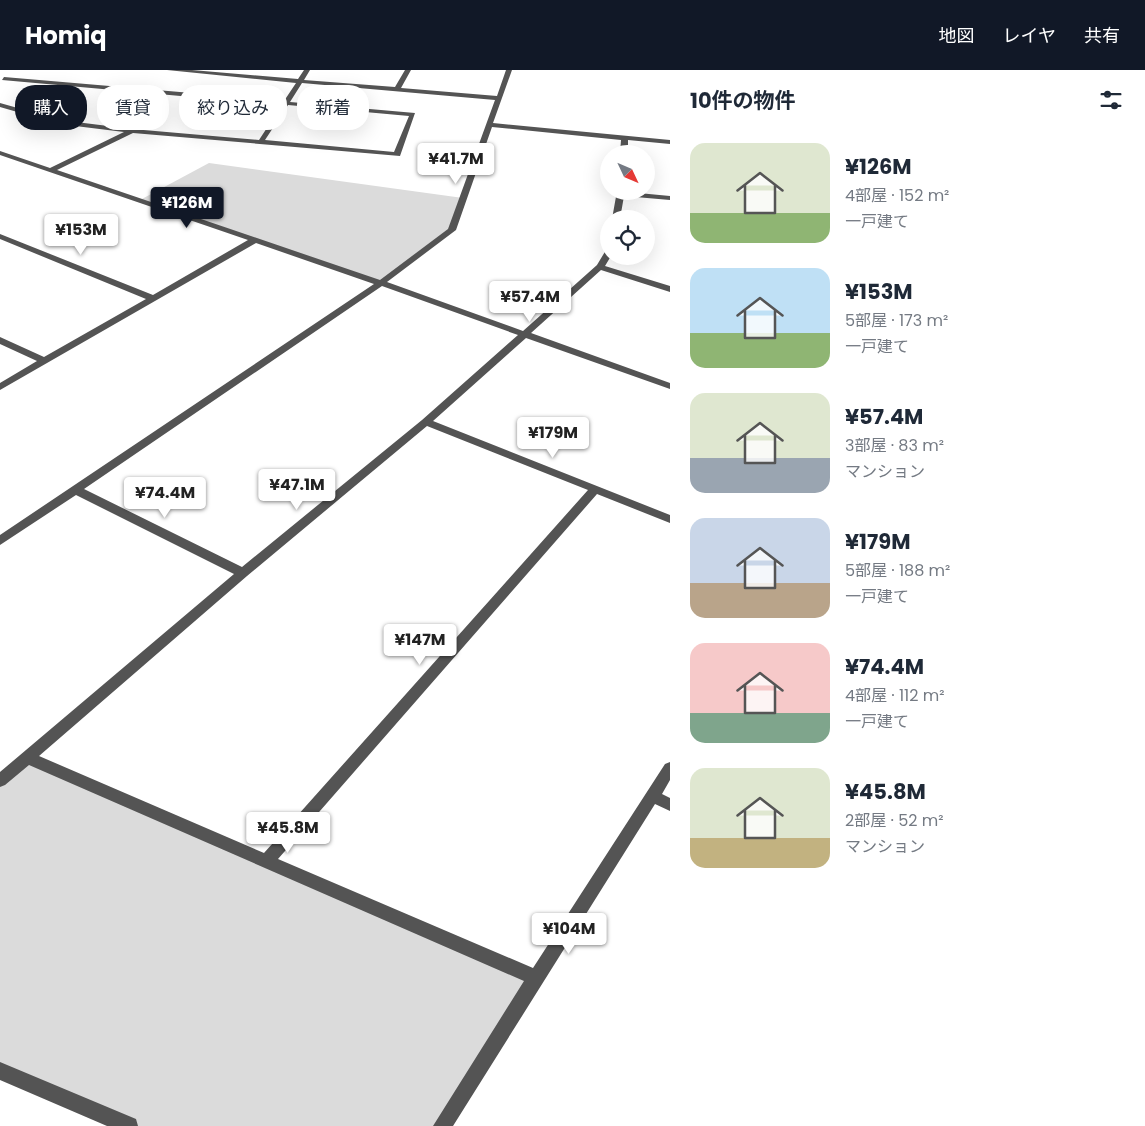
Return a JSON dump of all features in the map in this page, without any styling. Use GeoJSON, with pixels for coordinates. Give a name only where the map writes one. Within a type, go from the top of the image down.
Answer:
{"type":"FeatureCollection","features":[{"type":"Feature","properties":{"kind":"street"},"geometry":{"type":"LineString","coordinates":[[2,80],[16,70]]}},
{"type":"Feature","properties":{"kind":"street"},"geometry":{"type":"LineString","coordinates":[[170,70],[212,72],[499,98]]}},
{"type":"Feature","properties":{"kind":"street"},"geometry":{"type":"LineString","coordinates":[[0,106],[59,122],[132,131],[397,154],[413,114],[287,102],[298,81],[307,70]]}},
{"type":"Feature","properties":{"kind":"street"},"geometry":{"type":"LineString","coordinates":[[396,90],[408,70]]}},
{"type":"Feature","properties":{"kind":"street"},"geometry":{"type":"LineString","coordinates":[[0,541],[381,283],[452,230],[509,70]]}},
{"type":"Feature","properties":{"kind":"street"},"geometry":{"type":"LineString","coordinates":[[2,80],[179,94]]}},
{"type":"Feature","properties":{"kind":"street"},"geometry":{"type":"LineString","coordinates":[[490,125],[670,142]]}},
{"type":"Feature","properties":{"kind":"street"},"geometry":{"type":"LineString","coordinates":[[261,142],[269,130]]}},
{"type":"Feature","properties":{"kind":"street"},"geometry":{"type":"LineString","coordinates":[[51,170],[132,131]]}},
{"type":"Feature","properties":{"kind":"street"},"geometry":{"type":"LineString","coordinates":[[625,138],[625,145]]}},
{"type":"Feature","properties":{"kind":"street"},"geometry":{"type":"LineString","coordinates":[[0,153],[381,283],[670,386]]}},
{"type":"Feature","properties":{"kind":"street"},"geometry":{"type":"LineString","coordinates":[[655,196],[670,198]]}},
{"type":"Feature","properties":{"kind":"street"},"geometry":{"type":"LineString","coordinates":[[0,236],[154,298]]}},
{"type":"Feature","properties":{"kind":"street"},"geometry":{"type":"LineString","coordinates":[[0,387],[255,240]]}},
{"type":"Feature","properties":{"kind":"street"},"geometry":{"type":"LineString","coordinates":[[0,781],[243,573],[426,422],[600,267],[670,289]]}},
{"type":"Feature","properties":{"kind":"street"},"geometry":{"type":"LineString","coordinates":[[0,340],[44,361]]}},
{"type":"Feature","properties":{"kind":"street"},"geometry":{"type":"LineString","coordinates":[[426,422],[670,519]]}},
{"type":"Feature","properties":{"kind":"street"},"geometry":{"type":"LineString","coordinates":[[74,490],[243,573]]}},
{"type":"Feature","properties":{"kind":"street"},"geometry":{"type":"LineString","coordinates":[[267,861],[595,490]]}},
{"type":"Feature","properties":{"kind":"street"},"geometry":{"type":"LineString","coordinates":[[28,758],[536,978]]}},
{"type":"Feature","properties":{"kind":"street"},"geometry":{"type":"LineString","coordinates":[[442,1126],[670,768]]}},
{"type":"Feature","properties":{"kind":"street"},"geometry":{"type":"LineString","coordinates":[[652,796],[670,805]]}},
{"type":"Feature","properties":{"kind":"street"},"geometry":{"type":"LineString","coordinates":[[0,1071],[129,1126]]}},
{"type":"Feature","properties":{"kind":"shaded area"},"geometry":{"type":"Polygon","coordinates":[[[209,163],[463,198],[452,230],[381,283],[140,200],[209,163]]]}},
{"type":"Feature","properties":{"kind":"shaded area"},"geometry":{"type":"Polygon","coordinates":[[[28,758],[536,978],[442,1126],[129,1126],[0,1071],[0,781],[28,758]]]}}]}
